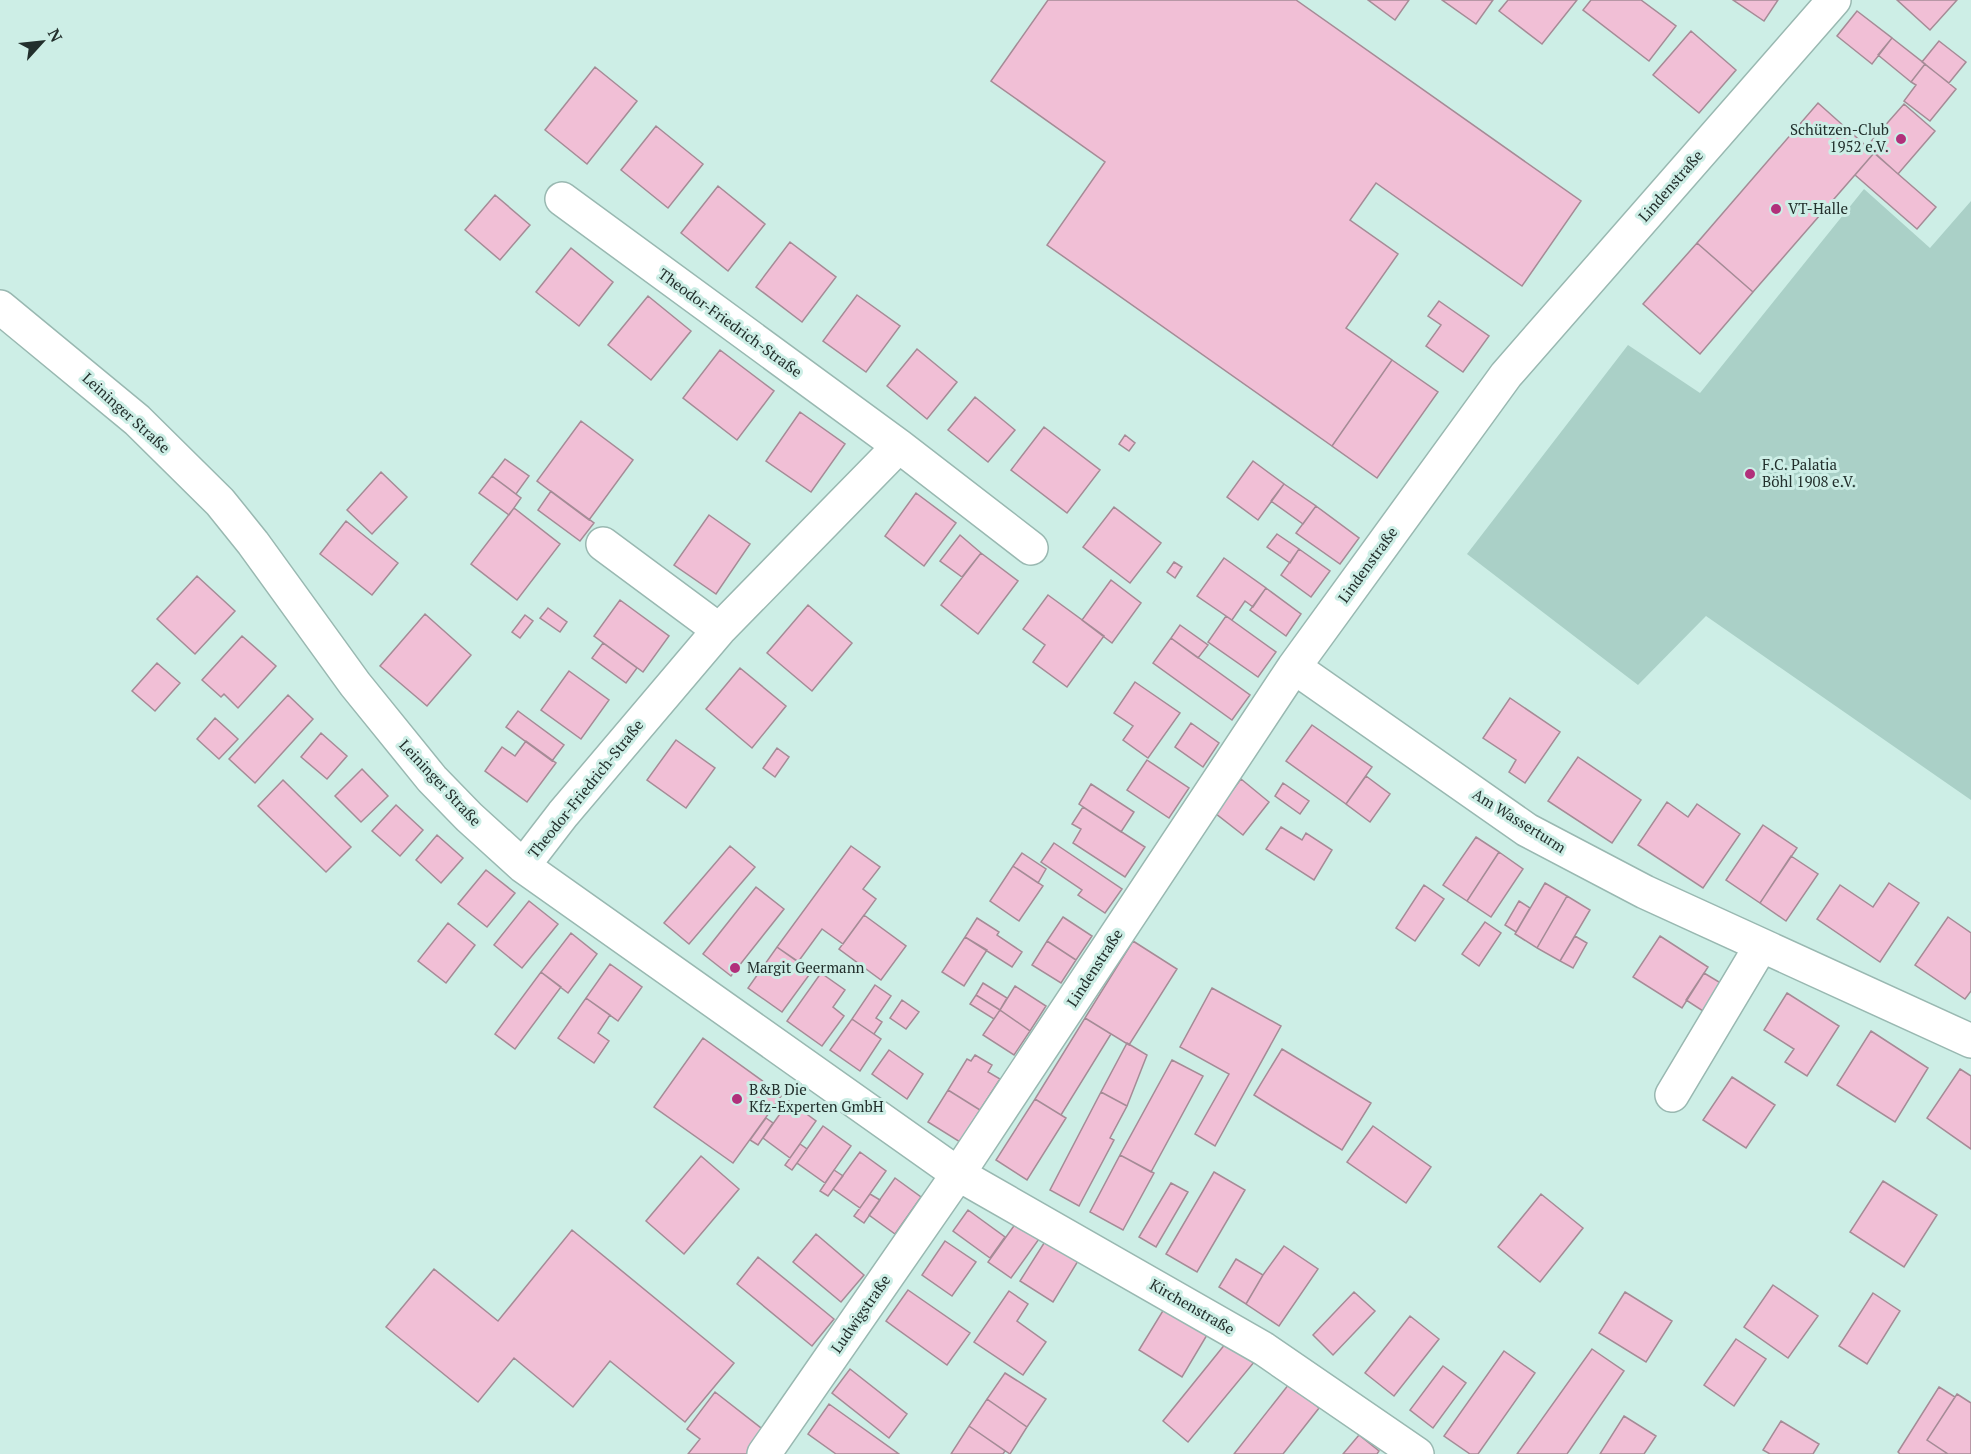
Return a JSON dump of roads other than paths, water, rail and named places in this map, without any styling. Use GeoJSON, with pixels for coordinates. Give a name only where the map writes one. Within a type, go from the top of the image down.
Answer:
{"type":"FeatureCollection","features":[{"type":"Feature","properties":{"kind":"street","name":"Lindenstraße"},"geometry":{"type":"LineString","coordinates":[[958,1174],[1294,667],[1506,375],[1834,0]]}},
{"type":"Feature","properties":{"kind":"street","name":"Theodor-Friedrich-Straße"},"geometry":{"type":"LineString","coordinates":[[562,199],[899,446],[1031,548]]}},
{"type":"Feature","properties":{"kind":"street","name":"Leininger Straße"},"geometry":{"type":"LineString","coordinates":[[0,307],[137,420],[220,502],[253,543],[355,684],[432,779],[469,817],[524,866],[958,1174]]}},
{"type":"Feature","properties":{"kind":"street","name":"Theodor-Friedrich-Straße"},"geometry":{"type":"LineString","coordinates":[[524,866],[563,814],[719,630],[899,446]]}},
{"type":"Feature","properties":{"kind":"street"},"geometry":{"type":"LineString","coordinates":[[603,544],[719,630]]}},
{"type":"Feature","properties":{"kind":"street","name":"Am Wasserturm"},"geometry":{"type":"LineString","coordinates":[[1294,667],[1527,830],[1645,892],[1971,1041]]}},
{"type":"Feature","properties":{"kind":"street"},"geometry":{"type":"LineString","coordinates":[[1672,1095],[1761,946]]}},
{"type":"Feature","properties":{"kind":"street","name":"Ludwigstraße"},"geometry":{"type":"LineString","coordinates":[[764,1454],[958,1174]]}},
{"type":"Feature","properties":{"kind":"street","name":"Kirchenstraße"},"geometry":{"type":"LineString","coordinates":[[958,1174],[1264,1348],[1417,1454]]}},
{"type":"Feature","properties":{"kind":"place","name":"Schützen-Club 1952 e.V."},"geometry":{"type":"Point","coordinates":[1901,139]}},
{"type":"Feature","properties":{"kind":"place","name":"VT-Halle"},"geometry":{"type":"Point","coordinates":[1776,209]}},
{"type":"Feature","properties":{"kind":"place","name":"F.C. Palatia Böhl 1908 e.V."},"geometry":{"type":"Point","coordinates":[1750,474]}},
{"type":"Feature","properties":{"kind":"place","name":"Margit Geermann"},"geometry":{"type":"Point","coordinates":[735,968]}},
{"type":"Feature","properties":{"kind":"place","name":"B&B Die Kfz-Experten GmbH"},"geometry":{"type":"Point","coordinates":[737,1099]}}]}
